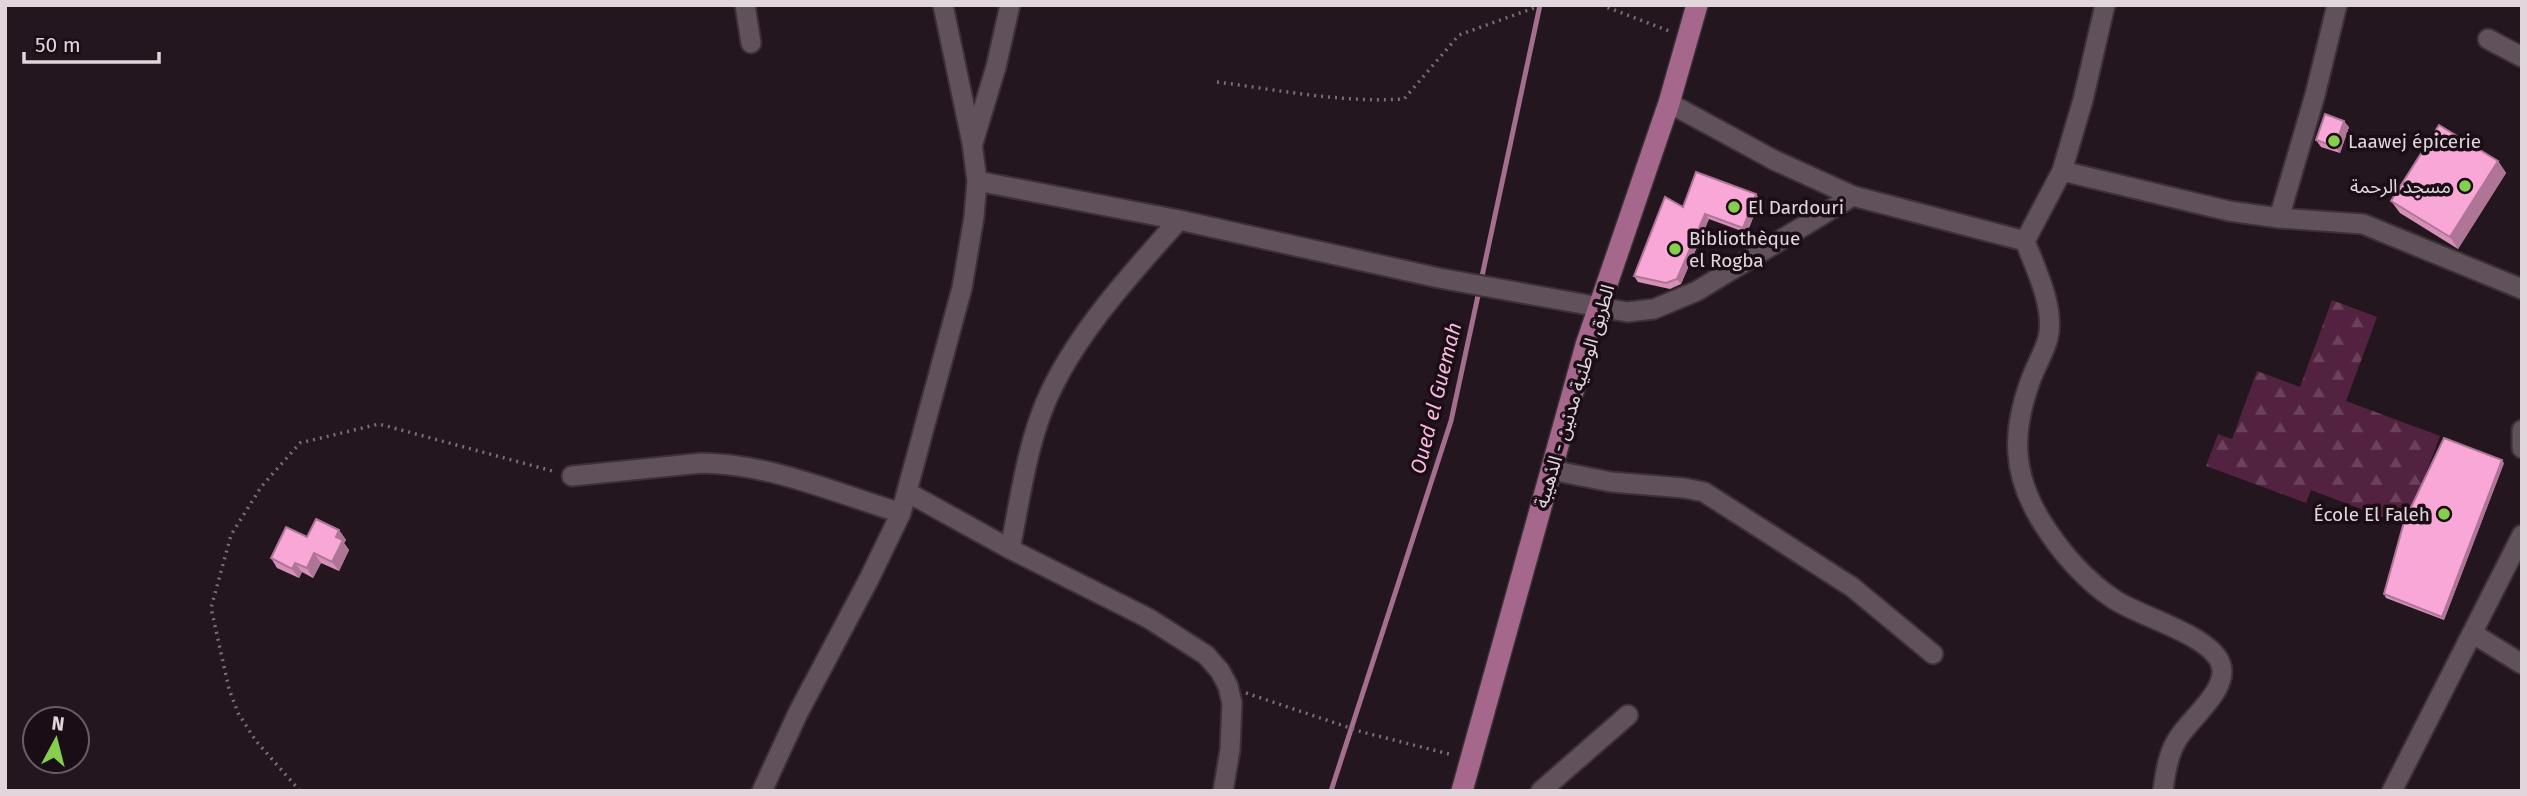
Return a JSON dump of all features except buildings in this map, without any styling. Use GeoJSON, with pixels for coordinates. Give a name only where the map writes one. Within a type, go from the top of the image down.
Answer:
{"type":"FeatureCollection","features":[{"type":"Feature","properties":{"kind":"main road","name":"الطريق الوطنية مدنين - الذهيبة"},"geometry":{"type":"LineString","coordinates":[[1463,790],[1470,757],[1598,307],[1669,103],[1697,5]]}},
{"type":"Feature","properties":{"kind":"street"},"geometry":{"type":"LineString","coordinates":[[745,5],[751,43]]}},
{"type":"Feature","properties":{"kind":"street"},"geometry":{"type":"LineString","coordinates":[[762,791],[798,713],[901,513],[962,288],[977,181],[972,143],[943,5]]}},
{"type":"Feature","properties":{"kind":"street"},"geometry":{"type":"LineString","coordinates":[[972,143],[996,67],[1010,5]]}},
{"type":"Feature","properties":{"kind":"street"},"geometry":{"type":"LineString","coordinates":[[2105,5],[2083,100],[2062,171],[2025,241],[2049,317],[2048,337],[2020,412],[2016,434],[2018,463],[2029,497],[2041,520],[2070,560],[2094,583],[2134,611],[2202,644],[2216,653],[2221,663],[2221,680],[2213,695],[2176,740],[2163,791]]}},
{"type":"Feature","properties":{"kind":"street"},"geometry":{"type":"LineString","coordinates":[[2279,218],[2315,95],[2337,5]]}},
{"type":"Feature","properties":{"kind":"street"},"geometry":{"type":"LineString","coordinates":[[2488,39],[2522,57]]}},
{"type":"Feature","properties":{"kind":"street"},"geometry":{"type":"LineString","coordinates":[[1669,103],[1774,160],[1853,196],[2025,241]]}},
{"type":"Feature","properties":{"kind":"street"},"geometry":{"type":"LineString","coordinates":[[2062,171],[2165,198],[2229,211],[2279,218],[2363,224],[2522,289]]}},
{"type":"Feature","properties":{"kind":"street"},"geometry":{"type":"LineString","coordinates":[[977,181],[1179,220],[1359,262],[1598,307],[1640,312],[1672,303],[1697,291],[1853,196]]}},
{"type":"Feature","properties":{"kind":"street"},"geometry":{"type":"LineString","coordinates":[[1010,549],[1033,440],[1054,383],[1089,328],[1179,220]]}},
{"type":"Feature","properties":{"kind":"street"},"geometry":{"type":"LineString","coordinates":[[2522,430],[2522,448]]}},
{"type":"Feature","properties":{"kind":"street"},"geometry":{"type":"LineString","coordinates":[[572,476],[702,463],[723,464],[757,469],[801,481],[901,513]]}},
{"type":"Feature","properties":{"kind":"street"},"geometry":{"type":"LineString","coordinates":[[1551,470],[1611,482],[1704,492],[1852,587],[1933,654]]}},
{"type":"Feature","properties":{"kind":"street"},"geometry":{"type":"LineString","coordinates":[[907,492],[1010,549],[1147,618],[1206,655],[1220,671],[1228,686],[1232,703],[1230,750],[1223,791]]}},
{"type":"Feature","properties":{"kind":"street"},"geometry":{"type":"LineString","coordinates":[[2392,791],[2522,535]]}},
{"type":"Feature","properties":{"kind":"street"},"geometry":{"type":"LineString","coordinates":[[2472,633],[2522,664]]}},
{"type":"Feature","properties":{"kind":"street"},"geometry":{"type":"LineString","coordinates":[[1541,791],[1628,715]]}},
{"type":"Feature","properties":{"kind":"path"},"geometry":{"type":"LineString","coordinates":[[1217,82],[1379,101],[1404,99],[1459,35],[1542,5]]}},
{"type":"Feature","properties":{"kind":"path"},"geometry":{"type":"LineString","coordinates":[[1600,6],[1688,37]]}},
{"type":"Feature","properties":{"kind":"path"},"geometry":{"type":"LineString","coordinates":[[300,791],[256,741],[238,713],[229,689],[211,608],[232,535],[261,487],[300,443],[379,424],[572,476]]}},
{"type":"Feature","properties":{"kind":"path"},"geometry":{"type":"LineString","coordinates":[[1228,686],[1362,732],[1442,754],[1470,757]]}},
{"type":"Feature","properties":{"kind":"green space"},"geometry":{"type":"Polygon","coordinates":[[[2332,300],[2377,317],[2346,401],[2440,436],[2406,526],[2311,490],[2306,503],[2206,466],[2218,434],[2232,439],[2257,371],[2300,387],[2332,300]]]}},
{"type":"Feature","properties":{"kind":"waterway","name":"Oued el Guemah"},"geometry":{"type":"LineString","coordinates":[[1481,281],[1540,5]]}},
{"type":"Feature","properties":{"kind":"waterway","name":"Oued el Guemah"},"geometry":{"type":"LineString","coordinates":[[1331,791],[1451,421],[1479,291]]}},
{"type":"Feature","properties":{"kind":"place","name":"Laawej épicerie"},"geometry":{"type":"Point","coordinates":[2334,141]}},
{"type":"Feature","properties":{"kind":"place","name":"مسجد الرحمة"},"geometry":{"type":"Point","coordinates":[2465,186]}},
{"type":"Feature","properties":{"kind":"place","name":"El Dardouri"},"geometry":{"type":"Point","coordinates":[1734,207]}},
{"type":"Feature","properties":{"kind":"place","name":"Bibliothèque el Rogba"},"geometry":{"type":"Point","coordinates":[1675,249]}},
{"type":"Feature","properties":{"kind":"place","name":"École El Faleh"},"geometry":{"type":"Point","coordinates":[2444,514]}}]}
